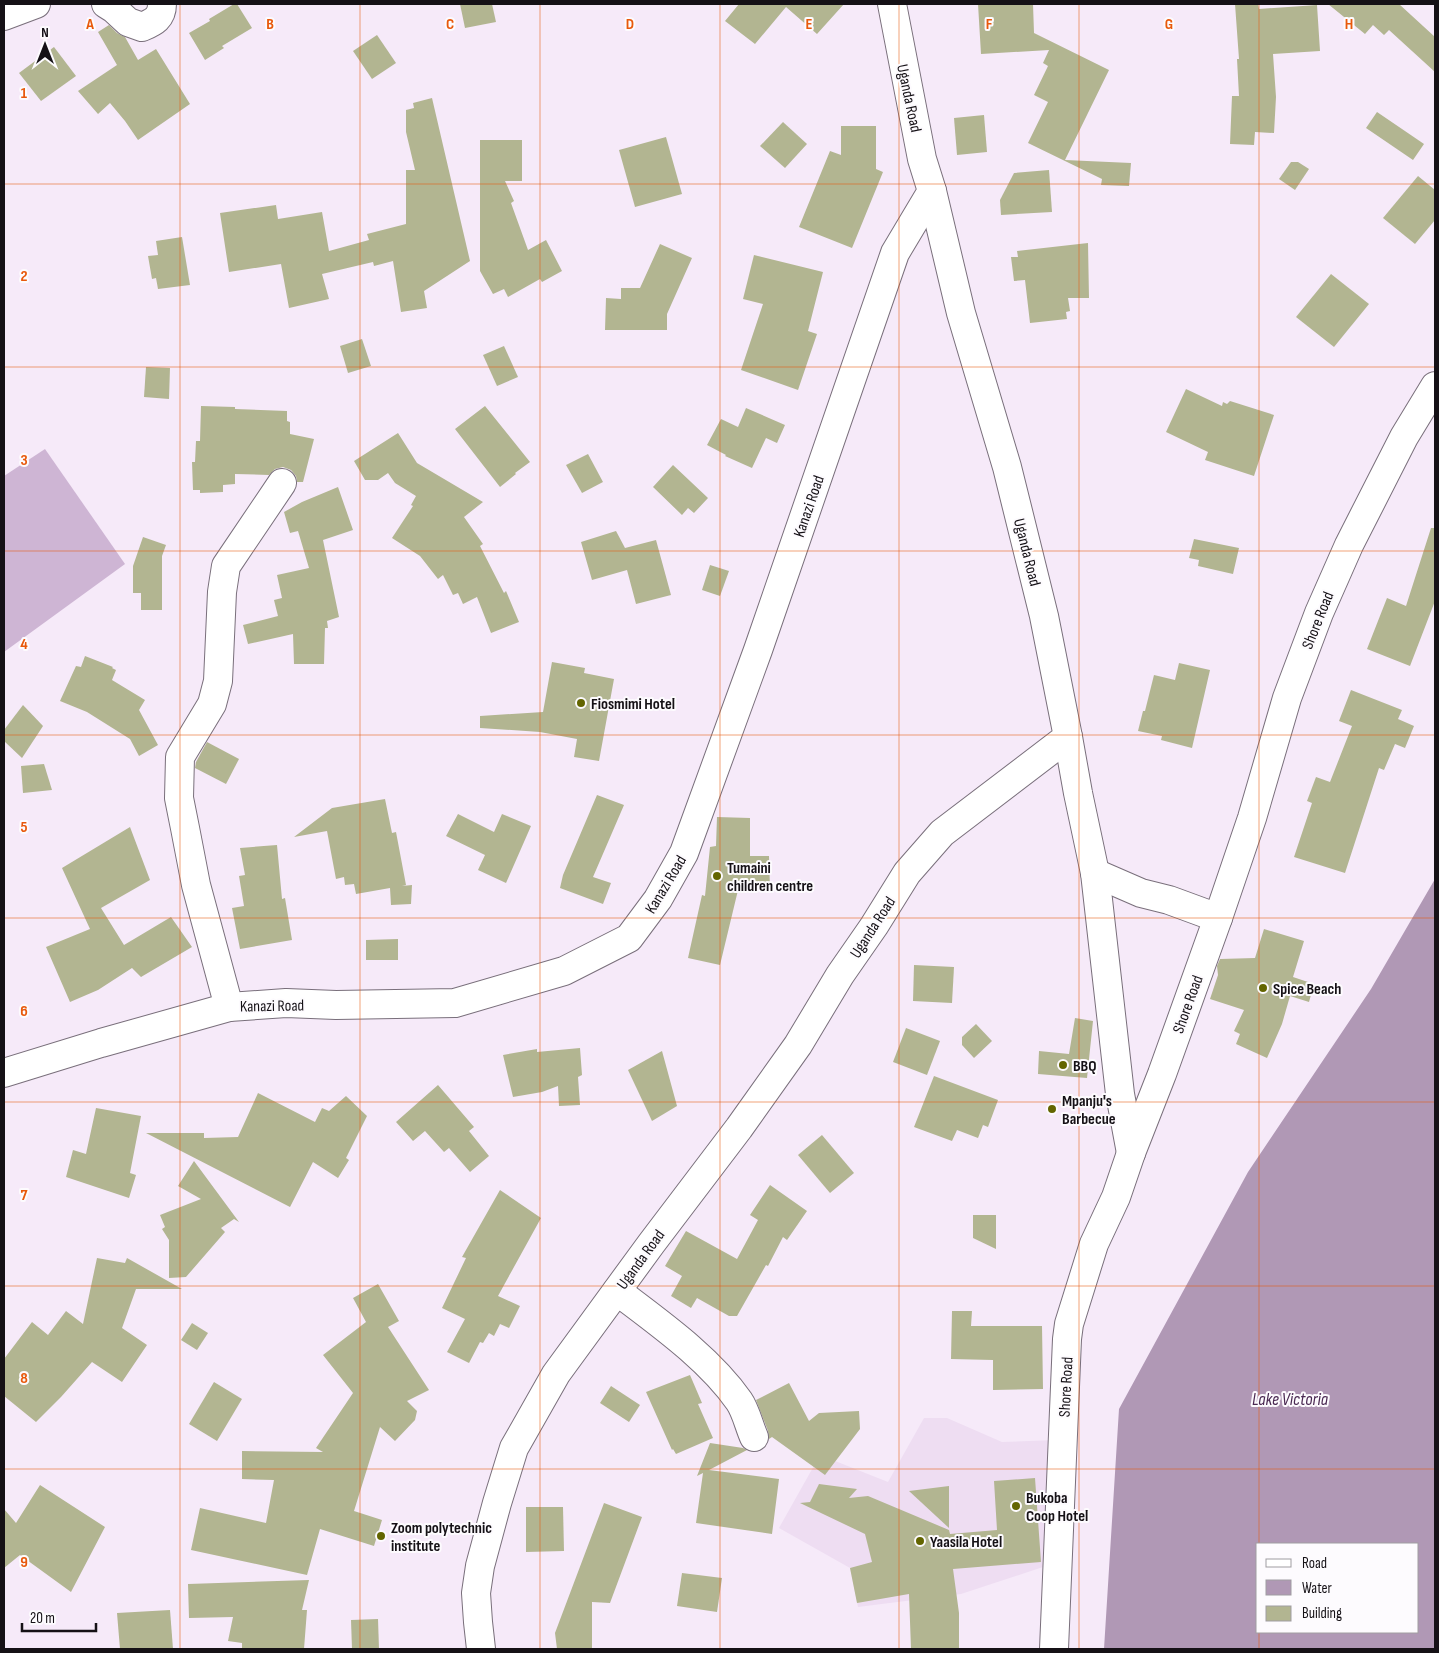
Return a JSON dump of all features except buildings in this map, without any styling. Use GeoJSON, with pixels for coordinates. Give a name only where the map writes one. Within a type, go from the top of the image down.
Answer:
{"type":"FeatureCollection","features":[{"type":"Feature","properties":{"kind":"street"},"geometry":{"type":"LineString","coordinates":[[4,16],[36,4]]}},
{"type":"Feature","properties":{"kind":"street"},"geometry":{"type":"LineString","coordinates":[[106,4],[114,8],[128,22],[142,27],[153,22],[162,12],[162,4]]}},
{"type":"Feature","properties":{"kind":"street","name":"Uganda Road"},"geometry":{"type":"LineString","coordinates":[[482,1649],[476,1593],[480,1566],[514,1448],[556,1374],[740,1128],[798,1045],[840,975],[874,926],[907,873],[942,833],[1068,737],[1044,616],[1007,467],[961,313],[932,190],[922,159],[892,4]]}},
{"type":"Feature","properties":{"kind":"street","name":"Kanazi Road"},"geometry":{"type":"LineString","coordinates":[[4,1073],[229,1007],[286,1003],[336,1005],[455,1003],[564,971],[629,938],[658,899],[684,853],[758,650],[895,252],[932,190]]}},
{"type":"Feature","properties":{"kind":"street","name":"Shore Road"},"geometry":{"type":"LineString","coordinates":[[1054,1649],[1069,1324],[1094,1244],[1116,1197],[1218,918],[1252,818],[1287,698],[1319,612],[1349,545],[1404,437],[1435,386]]}},
{"type":"Feature","properties":{"kind":"street"},"geometry":{"type":"LineString","coordinates":[[229,1007],[196,885],[179,798],[180,757],[212,704],[218,681],[222,592],[226,566],[282,483]]}},
{"type":"Feature","properties":{"kind":"street"},"geometry":{"type":"LineString","coordinates":[[1068,737],[1095,873],[1120,1094],[1131,1152]]}},
{"type":"Feature","properties":{"kind":"street"},"geometry":{"type":"LineString","coordinates":[[1095,873],[1141,893],[1169,900],[1218,918]]}},
{"type":"Feature","properties":{"kind":"street"},"geometry":{"type":"LineString","coordinates":[[617,1291],[652,1317],[717,1374],[741,1403],[754,1437]]}},
{"type":"Feature","properties":{"kind":"shaded area"},"geometry":{"type":"Polygon","coordinates":[[[45,449],[125,564],[4,652],[4,476],[45,449]]]}},
{"type":"Feature","properties":{"kind":"shaded area"},"geometry":{"type":"Polygon","coordinates":[[[924,1418],[947,1418],[1002,1442],[1056,1440],[1049,1565],[961,1594],[858,1607],[850,1568],[779,1528],[820,1455],[888,1482],[924,1418]]]}},
{"type":"Feature","properties":{"kind":"water","name":"Lake Victoria"},"geometry":{"type":"Polygon","coordinates":[[[1435,879],[1435,1649],[1104,1649],[1119,1409],[1248,1172],[1371,989],[1435,879]]]}},
{"type":"Feature","properties":{"kind":"place","name":"Fiosmimi Hotel"},"geometry":{"type":"Point","coordinates":[581,703]}},
{"type":"Feature","properties":{"kind":"place","name":"Tumaini children centre"},"geometry":{"type":"Point","coordinates":[717,876]}},
{"type":"Feature","properties":{"kind":"place","name":"Spice Beach"},"geometry":{"type":"Point","coordinates":[1263,988]}},
{"type":"Feature","properties":{"kind":"place","name":"BBQ"},"geometry":{"type":"Point","coordinates":[1063,1065]}},
{"type":"Feature","properties":{"kind":"place","name":"Mpanju's Barbecue"},"geometry":{"type":"Point","coordinates":[1052,1109]}},
{"type":"Feature","properties":{"kind":"place","name":"Bukoba Coop Hotel"},"geometry":{"type":"Point","coordinates":[1016,1506]}},
{"type":"Feature","properties":{"kind":"place","name":"Zoom polytechnic institute"},"geometry":{"type":"Point","coordinates":[381,1536]}},
{"type":"Feature","properties":{"kind":"place","name":"Yaasila Hotel"},"geometry":{"type":"Point","coordinates":[920,1541]}}]}
